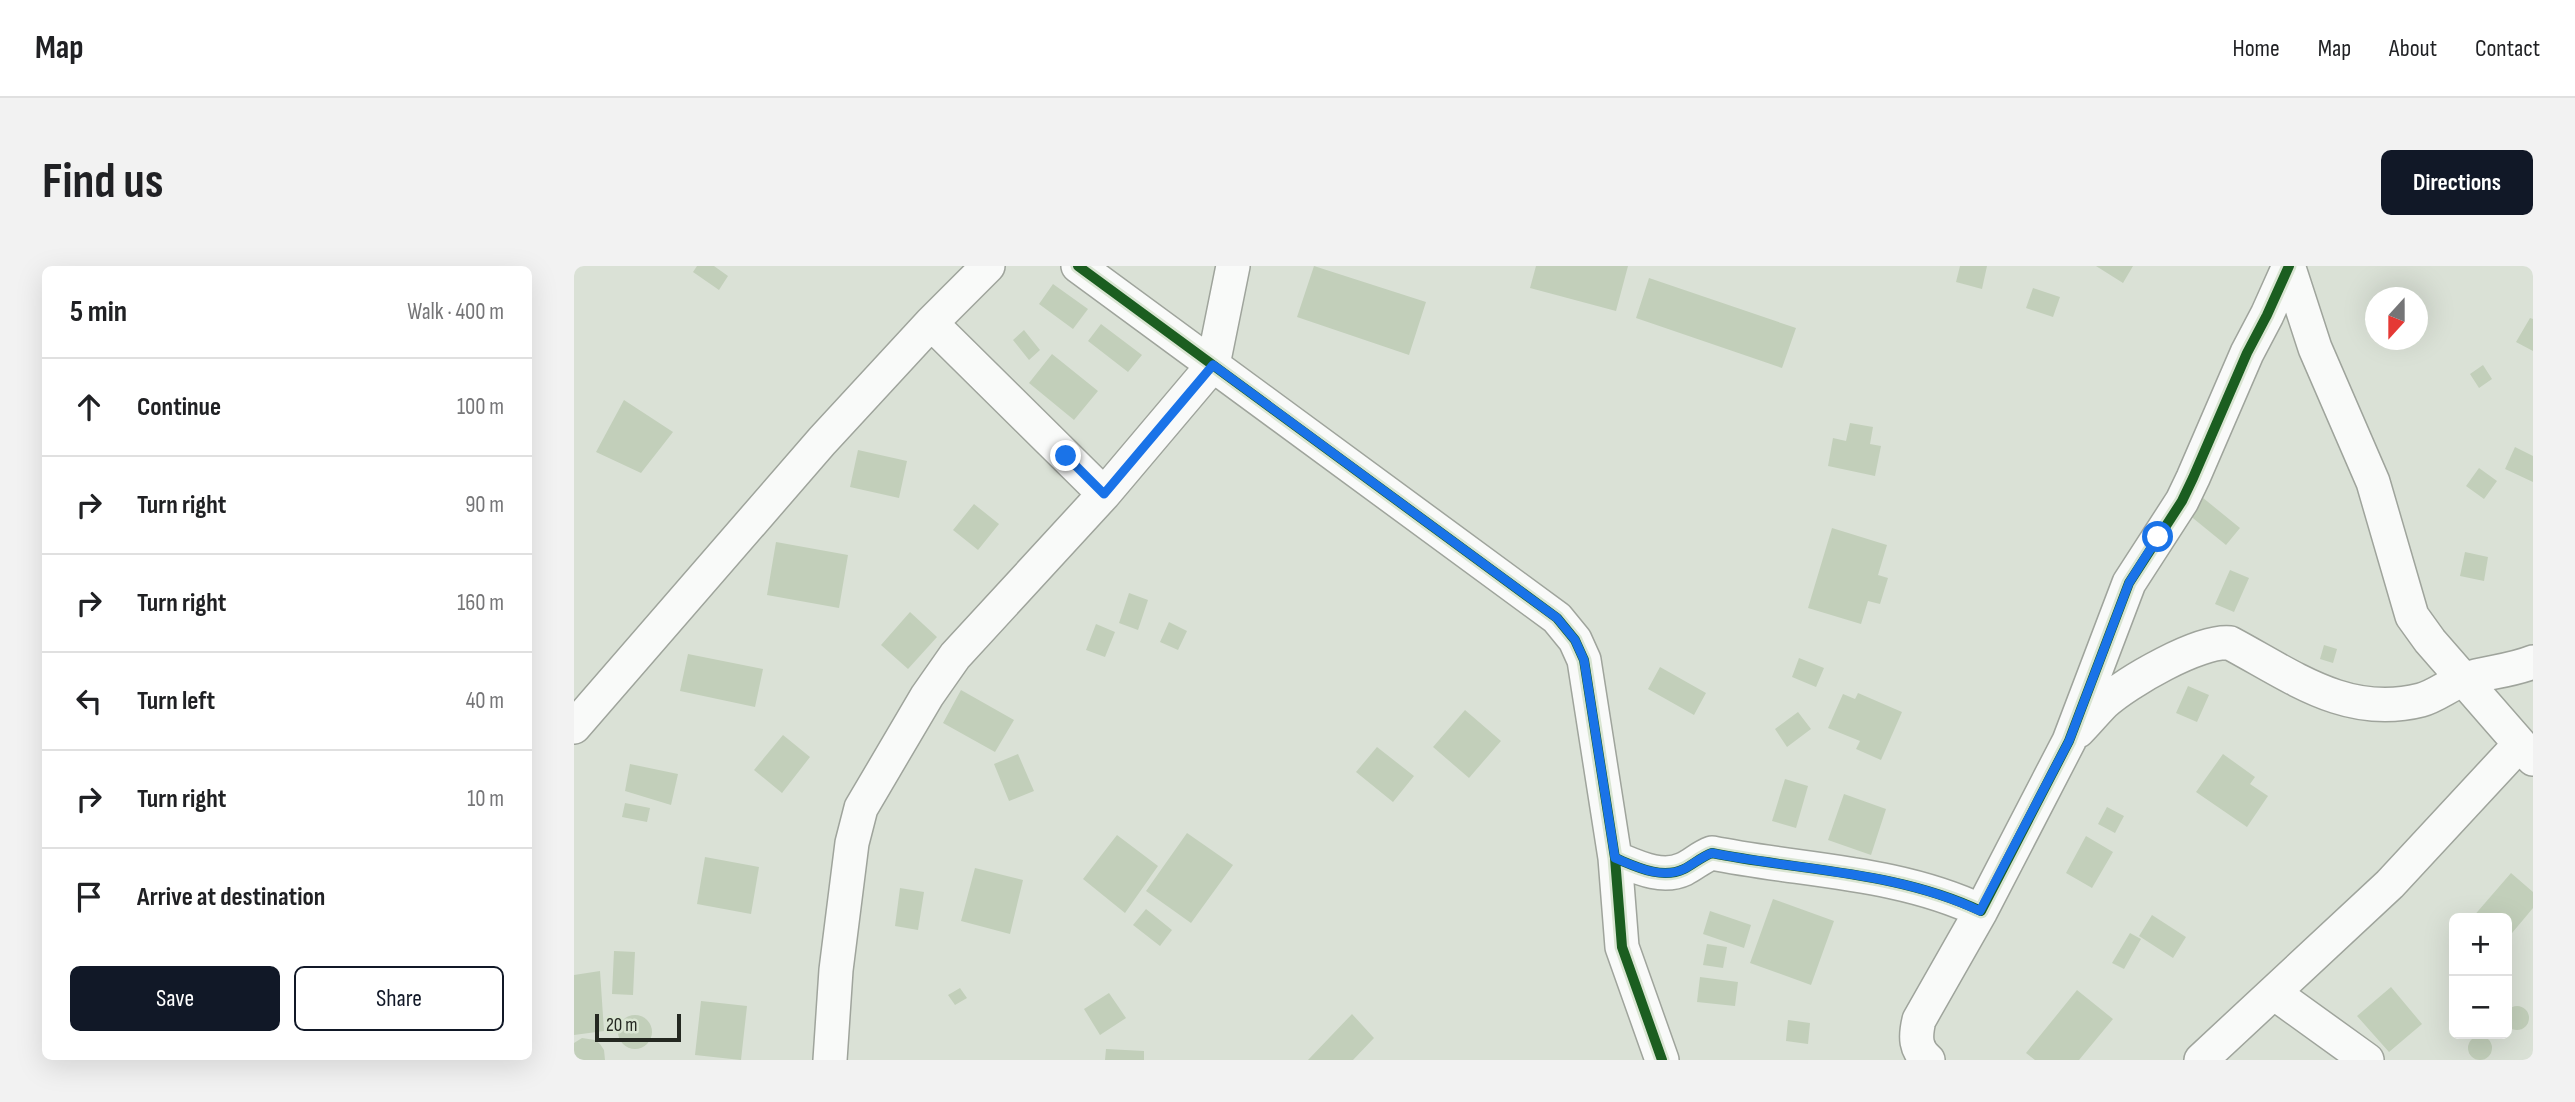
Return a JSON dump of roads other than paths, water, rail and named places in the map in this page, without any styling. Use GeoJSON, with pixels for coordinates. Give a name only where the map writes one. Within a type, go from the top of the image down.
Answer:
{"type":"FeatureCollection","features":[{"type":"Feature","properties":{"kind":"street"},"geometry":{"type":"LineString","coordinates":[[1078,266],[1557,618],[1575,640],[1584,660],[1615,858],[1622,947],[1662,1060]]}},
{"type":"Feature","properties":{"kind":"street"},"geometry":{"type":"LineString","coordinates":[[830,1060],[836,970],[852,843],[861,808],[927,696],[955,656],[1104,494],[1213,365],[1233,266]]}},
{"type":"Feature","properties":{"kind":"street"},"geometry":{"type":"LineString","coordinates":[[2201,1060],[2390,884],[2526,752],[2430,641],[2412,615],[2373,482],[2315,348],[2289,267]]}},
{"type":"Feature","properties":{"kind":"street"},"geometry":{"type":"LineString","coordinates":[[1928,1060],[1920,1053],[1915,1036],[1919,1020],[1980,911],[2069,741],[2129,583],[2182,501],[2247,353],[2289,267]]}},
{"type":"Feature","properties":{"kind":"street"},"geometry":{"type":"LineString","coordinates":[[574,727],[822,441],[976,271]]}},
{"type":"Feature","properties":{"kind":"street"},"geometry":{"type":"LineString","coordinates":[[931,323],[1104,494]]}},
{"type":"Feature","properties":{"kind":"street"},"geometry":{"type":"LineString","coordinates":[[2069,741],[2106,702],[2154,669],[2213,644],[2230,643],[2324,694],[2373,706],[2422,700],[2464,679],[2533,662]]}},
{"type":"Feature","properties":{"kind":"street"},"geometry":{"type":"LineString","coordinates":[[1615,858],[1645,870],[1670,873],[1684,869],[1700,857],[1712,853],[1921,888],[1953,897],[1980,911]]}},
{"type":"Feature","properties":{"kind":"street"},"geometry":{"type":"LineString","coordinates":[[2274,993],[2367,1060]]}}]}
